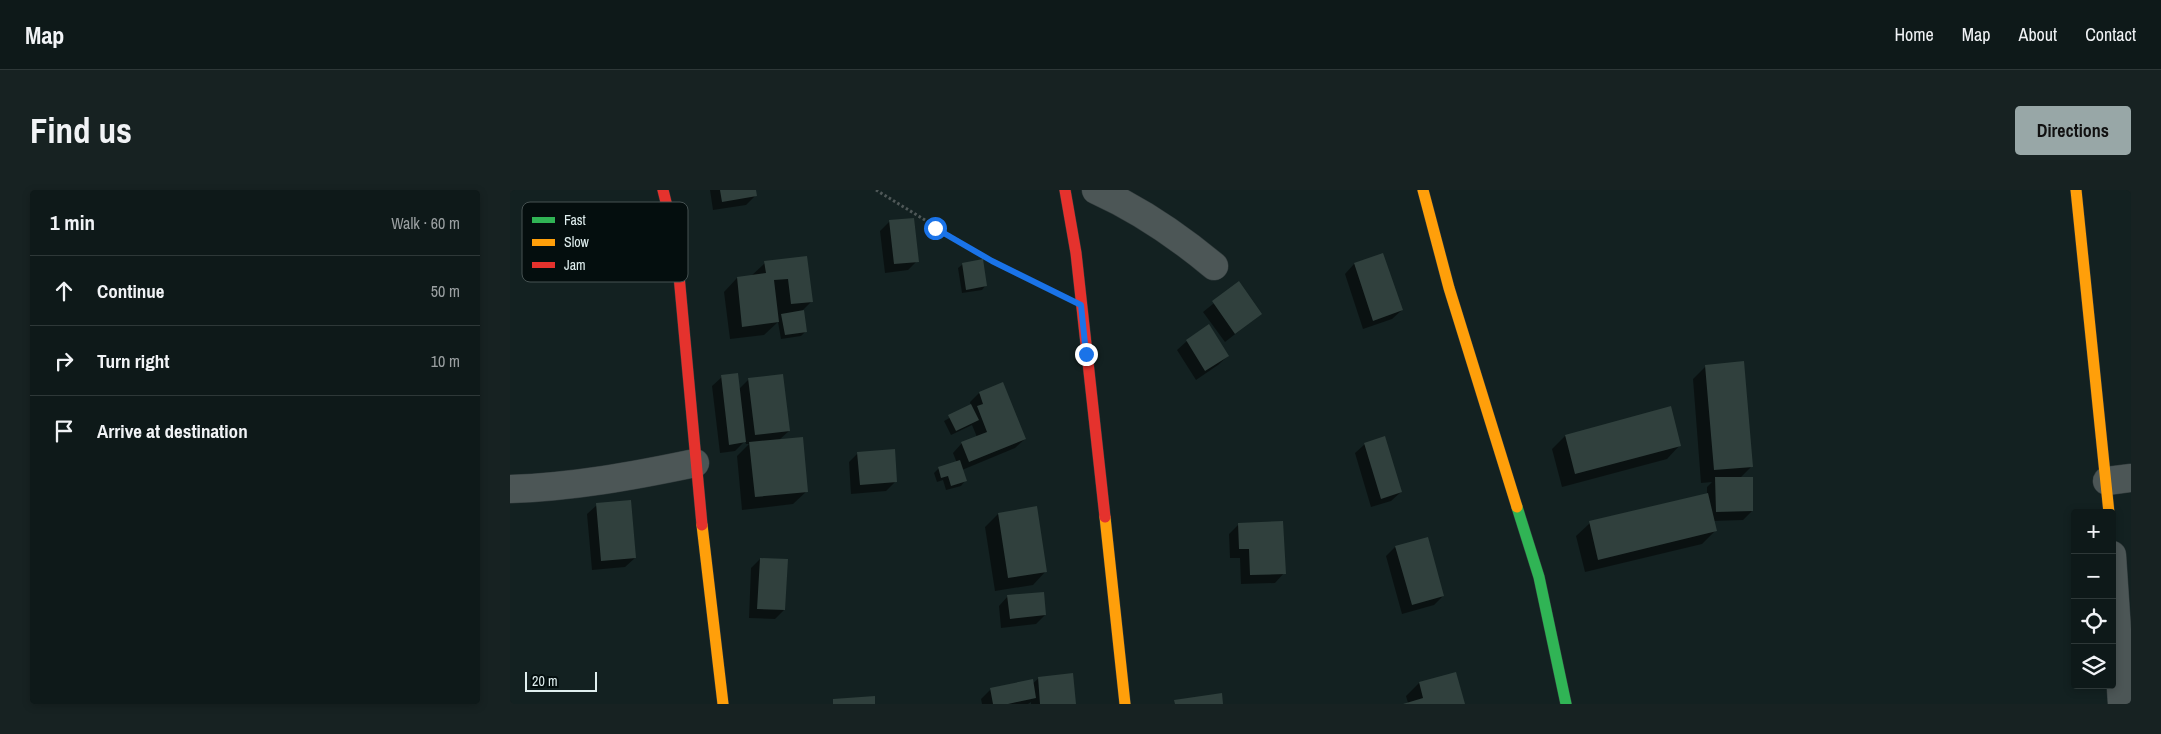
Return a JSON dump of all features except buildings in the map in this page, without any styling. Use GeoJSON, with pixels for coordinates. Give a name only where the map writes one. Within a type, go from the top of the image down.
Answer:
{"type":"FeatureCollection","features":[{"type":"Feature","properties":{"kind":"street"},"geometry":{"type":"LineString","coordinates":[[1065,190],[1076,253],[1125,704]]}},
{"type":"Feature","properties":{"kind":"street"},"geometry":{"type":"LineString","coordinates":[[1096,190],[1138,212],[1192,247],[1214,266]]}},
{"type":"Feature","properties":{"kind":"street"},"geometry":{"type":"LineString","coordinates":[[1423,190],[1448,288],[1539,577],[1566,704]]}},
{"type":"Feature","properties":{"kind":"street"},"geometry":{"type":"LineString","coordinates":[[2076,190],[2119,479],[2110,509]]}},
{"type":"Feature","properties":{"kind":"street"},"geometry":{"type":"LineString","coordinates":[[679,282],[695,462],[723,704]]}},
{"type":"Feature","properties":{"kind":"street"},"geometry":{"type":"LineString","coordinates":[[510,489],[556,488],[617,480],[695,462]]}},
{"type":"Feature","properties":{"kind":"street"},"geometry":{"type":"LineString","coordinates":[[2115,599],[2122,704]]}},
{"type":"Feature","properties":{"kind":"path"},"geometry":{"type":"LineString","coordinates":[[876,190],[992,261],[1081,305]]}},
{"type":"Feature","properties":{"kind":"traffic: fast"},"geometry":{"type":"LineString","coordinates":[[1517,507],[1539,577],[1566,704]]}},
{"type":"Feature","properties":{"kind":"traffic: slow"},"geometry":{"type":"LineString","coordinates":[[1423,190],[1449,288],[1517,507]]}},
{"type":"Feature","properties":{"kind":"traffic: slow"},"geometry":{"type":"LineString","coordinates":[[2076,190],[2109,509]]}},
{"type":"Feature","properties":{"kind":"traffic: slow"},"geometry":{"type":"LineString","coordinates":[[1105,517],[1125,704]]}},
{"type":"Feature","properties":{"kind":"traffic: slow"},"geometry":{"type":"LineString","coordinates":[[702,525],[723,704]]}},
{"type":"Feature","properties":{"kind":"traffic: jam"},"geometry":{"type":"LineString","coordinates":[[663,190],[666,202]]}},
{"type":"Feature","properties":{"kind":"traffic: jam"},"geometry":{"type":"LineString","coordinates":[[1065,190],[1076,253],[1105,517]]}},
{"type":"Feature","properties":{"kind":"traffic: jam"},"geometry":{"type":"LineString","coordinates":[[680,282],[702,525]]}},
{"type":"Feature","properties":{"kind":"route"},"geometry":{"type":"LineString","coordinates":[[935,228],[992,261],[1081,305],[1086,354]]}}]}
